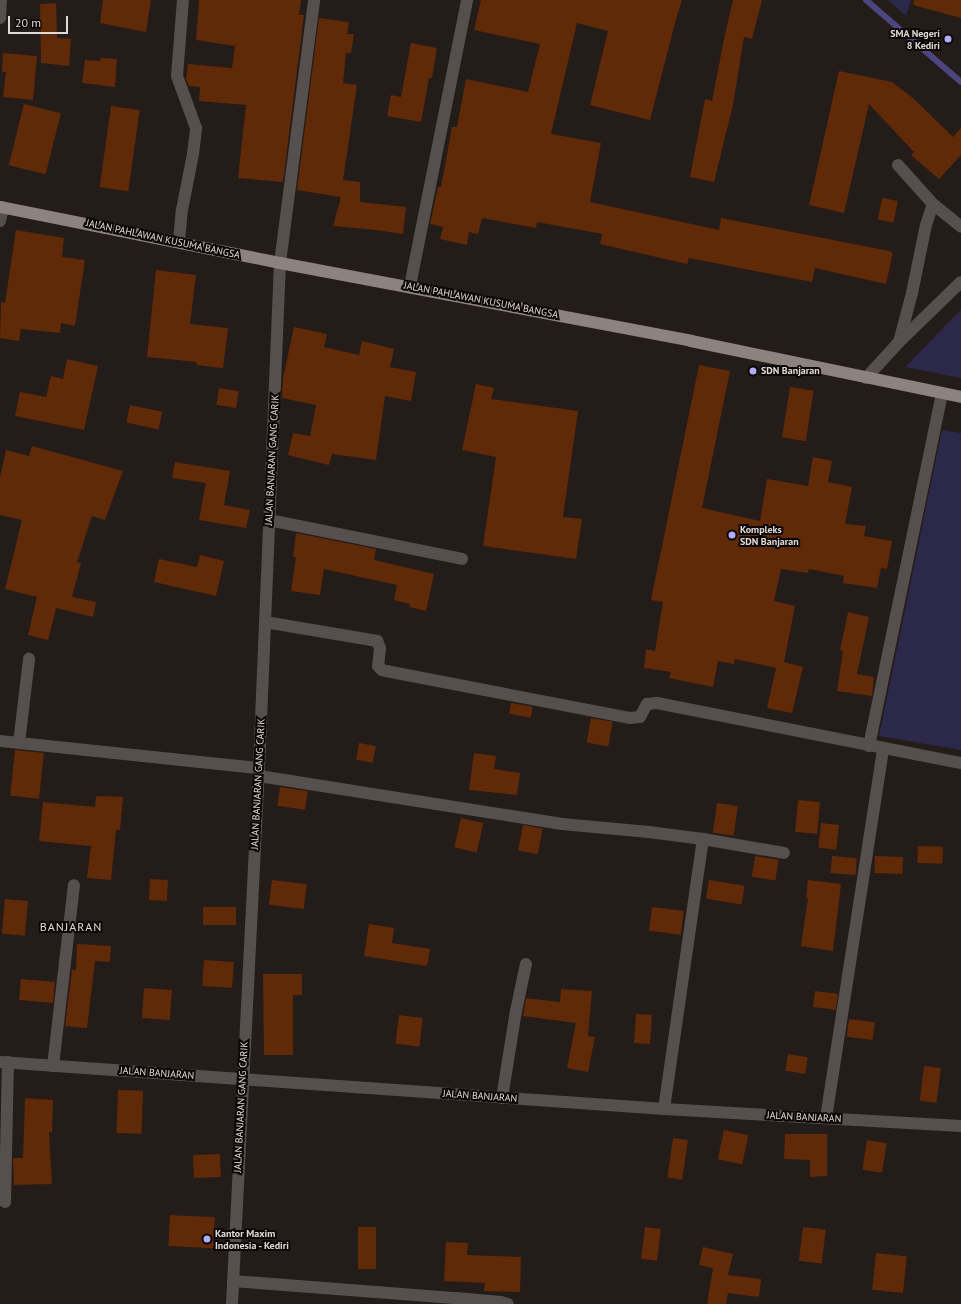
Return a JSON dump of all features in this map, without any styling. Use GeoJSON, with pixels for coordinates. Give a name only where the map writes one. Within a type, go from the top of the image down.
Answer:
{"type":"FeatureCollection","features":[{"type":"Feature","properties":{"kind":"main road","name":"JALAN PAHLAWAN KUSUMA BANGSA"},"geometry":{"type":"LineString","coordinates":[[1,207],[280,263],[410,286],[698,342],[961,397]]}},
{"type":"Feature","properties":{"kind":"street"},"geometry":{"type":"LineString","coordinates":[[0,18],[1,0]]}},
{"type":"Feature","properties":{"kind":"street"},"geometry":{"type":"LineString","coordinates":[[179,242],[182,210],[193,154],[196,128],[177,76],[183,0]]}},
{"type":"Feature","properties":{"kind":"street","name":"JALAN BANJARAN GANG CARIK"},"geometry":{"type":"LineString","coordinates":[[232,1304],[259,772],[280,263],[314,0]]}},
{"type":"Feature","properties":{"kind":"street"},"geometry":{"type":"LineString","coordinates":[[410,286],[467,0]]}},
{"type":"Feature","properties":{"kind":"street"},"geometry":{"type":"LineString","coordinates":[[898,165],[933,204],[961,227]]}},
{"type":"Feature","properties":{"kind":"street"},"geometry":{"type":"LineString","coordinates":[[899,342],[912,293],[926,225],[933,204]]}},
{"type":"Feature","properties":{"kind":"street"},"geometry":{"type":"LineString","coordinates":[[0,221],[1,207]]}},
{"type":"Feature","properties":{"kind":"street"},"geometry":{"type":"LineString","coordinates":[[866,378],[899,342],[961,282]]}},
{"type":"Feature","properties":{"kind":"street"},"geometry":{"type":"LineString","coordinates":[[869,746],[942,393]]}},
{"type":"Feature","properties":{"kind":"street"},"geometry":{"type":"LineString","coordinates":[[269,520],[462,559]]}},
{"type":"Feature","properties":{"kind":"street"},"geometry":{"type":"LineString","coordinates":[[265,622],[377,641],[380,648],[378,666],[386,671],[630,718],[640,717],[647,704],[657,703],[883,749],[961,763]]}},
{"type":"Feature","properties":{"kind":"street"},"geometry":{"type":"LineString","coordinates":[[19,743],[29,659]]}},
{"type":"Feature","properties":{"kind":"street"},"geometry":{"type":"LineString","coordinates":[[0,741],[259,772],[562,824],[649,832],[703,839],[784,853]]}},
{"type":"Feature","properties":{"kind":"street"},"geometry":{"type":"LineString","coordinates":[[826,1118],[883,749]]}},
{"type":"Feature","properties":{"kind":"street"},"geometry":{"type":"LineString","coordinates":[[664,1109],[703,839]]}},
{"type":"Feature","properties":{"kind":"street"},"geometry":{"type":"LineString","coordinates":[[53,1066],[74,885]]}},
{"type":"Feature","properties":{"kind":"street"},"geometry":{"type":"LineString","coordinates":[[502,1098],[516,1011],[526,964]]}},
{"type":"Feature","properties":{"kind":"street"},"geometry":{"type":"LineString","coordinates":[[4,1062],[5,1202]]}},
{"type":"Feature","properties":{"kind":"street","name":"JALAN BANJARAN"},"geometry":{"type":"LineString","coordinates":[[4,1062],[664,1109],[961,1126]]}},
{"type":"Feature","properties":{"kind":"street"},"geometry":{"type":"LineString","coordinates":[[233,1281],[456,1298],[508,1304]]}},
{"type":"Feature","properties":{"kind":"shaded area"},"geometry":{"type":"Polygon","coordinates":[[[888,0],[911,0],[906,16],[888,0]]]}},
{"type":"Feature","properties":{"kind":"shaded area"},"geometry":{"type":"Polygon","coordinates":[[[961,310],[961,378],[905,367],[954,317],[961,310]]]}},
{"type":"Feature","properties":{"kind":"shaded area"},"geometry":{"type":"Polygon","coordinates":[[[942,430],[961,433],[961,750],[879,736],[942,430]]]}},
{"type":"Feature","properties":{"kind":"building"},"geometry":{"type":"Polygon","coordinates":[[[103,0],[151,0],[146,32],[100,23],[103,0]]]}},
{"type":"Feature","properties":{"kind":"building"},"geometry":{"type":"Polygon","coordinates":[[[199,0],[301,0],[299,15],[304,15],[283,182],[238,178],[246,105],[199,101],[200,87],[189,86],[186,79],[188,64],[232,68],[235,46],[196,40],[199,0]]]}},
{"type":"Feature","properties":{"kind":"building"},"geometry":{"type":"Polygon","coordinates":[[[481,0],[682,0],[650,120],[590,105],[608,31],[577,23],[551,134],[601,143],[590,202],[719,230],[721,218],[889,251],[893,253],[886,284],[815,268],[812,282],[689,258],[687,264],[600,244],[602,234],[537,222],[536,228],[482,218],[478,234],[469,232],[467,245],[440,239],[443,227],[430,224],[438,187],[441,187],[452,127],[457,127],[466,79],[528,92],[540,44],[474,30],[481,0]]]}},
{"type":"Feature","properties":{"kind":"building"},"geometry":{"type":"Polygon","coordinates":[[[733,0],[762,0],[752,39],[744,37],[733,105],[714,182],[690,177],[705,99],[712,101],[733,0]]]}},
{"type":"Feature","properties":{"kind":"building"},"geometry":{"type":"Polygon","coordinates":[[[914,0],[961,0],[961,18],[913,5],[914,0]]]}},
{"type":"Feature","properties":{"kind":"building"},"geometry":{"type":"Polygon","coordinates":[[[56,3],[57,38],[71,39],[69,66],[41,63],[40,4],[56,3]]]}},
{"type":"Feature","properties":{"kind":"building"},"geometry":{"type":"Polygon","coordinates":[[[319,18],[349,22],[347,34],[354,34],[351,53],[346,53],[343,83],[357,85],[343,180],[360,182],[360,202],[406,207],[403,234],[333,226],[341,197],[297,190],[319,18]]]}},
{"type":"Feature","properties":{"kind":"building"},"geometry":{"type":"Polygon","coordinates":[[[411,43],[437,48],[432,78],[429,78],[421,122],[387,116],[391,95],[401,97],[411,43]]]}},
{"type":"Feature","properties":{"kind":"building"},"geometry":{"type":"Polygon","coordinates":[[[3,53],[37,56],[33,100],[3,97],[6,72],[2,72],[3,53]]]}},
{"type":"Feature","properties":{"kind":"building"},"geometry":{"type":"Polygon","coordinates":[[[101,58],[117,59],[115,87],[82,83],[85,60],[100,61],[101,58]]]}},
{"type":"Feature","properties":{"kind":"building"},"geometry":{"type":"Polygon","coordinates":[[[839,71],[892,82],[913,98],[953,137],[961,128],[961,155],[939,179],[911,155],[914,152],[869,104],[844,213],[809,205],[839,71]]]}},
{"type":"Feature","properties":{"kind":"building"},"geometry":{"type":"Polygon","coordinates":[[[24,104],[61,113],[46,174],[9,165],[24,104]]]}},
{"type":"Feature","properties":{"kind":"building"},"geometry":{"type":"Polygon","coordinates":[[[111,106],[140,110],[128,191],[100,187],[111,106]]]}},
{"type":"Feature","properties":{"kind":"building"},"geometry":{"type":"Polygon","coordinates":[[[882,198],[898,201],[894,223],[878,220],[882,198]]]}},
{"type":"Feature","properties":{"kind":"building"},"geometry":{"type":"Polygon","coordinates":[[[16,230],[64,238],[62,257],[85,260],[75,326],[61,323],[60,333],[21,329],[19,341],[0,338],[1,302],[5,303],[16,230]]]}},
{"type":"Feature","properties":{"kind":"building"},"geometry":{"type":"Polygon","coordinates":[[[156,270],[196,275],[190,324],[228,328],[223,368],[196,365],[197,362],[147,357],[156,270]]]}},
{"type":"Feature","properties":{"kind":"building"},"geometry":{"type":"Polygon","coordinates":[[[294,327],[327,334],[324,347],[359,355],[362,341],[394,349],[390,367],[416,372],[411,401],[385,396],[376,460],[332,454],[329,465],[288,455],[293,433],[310,436],[316,405],[282,398],[283,378],[294,327]]]}},
{"type":"Feature","properties":{"kind":"building"},"geometry":{"type":"Polygon","coordinates":[[[67,359],[98,366],[84,430],[15,416],[20,392],[46,397],[51,376],[63,379],[67,359]]]}},
{"type":"Feature","properties":{"kind":"building","name":"Kompleks SDN Banjaran"},"geometry":{"type":"Polygon","coordinates":[[[699,365],[730,371],[702,508],[760,521],[767,479],[808,486],[813,457],[832,461],[828,482],[852,487],[845,524],[866,526],[864,536],[892,541],[887,569],[881,568],[877,588],[843,583],[844,576],[809,569],[808,573],[781,569],[774,601],[795,606],[784,662],[803,667],[792,713],[767,708],[776,668],[735,659],[734,664],[718,661],[713,687],[669,678],[671,672],[644,668],[646,649],[655,651],[663,602],[651,600],[699,365]]]}},
{"type":"Feature","properties":{"kind":"building"},"geometry":{"type":"Polygon","coordinates":[[[476,384],[494,388],[491,399],[578,411],[563,517],[582,519],[576,559],[483,546],[496,457],[462,450],[476,384]]]}},
{"type":"Feature","properties":{"kind":"building"},"geometry":{"type":"Polygon","coordinates":[[[790,387],[814,391],[806,441],[782,437],[790,387]]]}},
{"type":"Feature","properties":{"kind":"building"},"geometry":{"type":"Polygon","coordinates":[[[219,388],[239,391],[236,408],[216,405],[219,388]]]}},
{"type":"Feature","properties":{"kind":"building"},"geometry":{"type":"Polygon","coordinates":[[[130,405],[162,412],[159,429],[126,423],[130,405]]]}},
{"type":"Feature","properties":{"kind":"building"},"geometry":{"type":"Polygon","coordinates":[[[32,446],[123,471],[105,520],[92,516],[77,562],[81,563],[72,597],[96,602],[93,617],[56,608],[48,640],[28,635],[37,597],[5,589],[22,520],[0,515],[0,477],[6,450],[29,456],[32,446]]]}},
{"type":"Feature","properties":{"kind":"building"},"geometry":{"type":"Polygon","coordinates":[[[175,462],[230,471],[224,505],[250,510],[246,528],[199,520],[206,483],[172,478],[175,462]]]}},
{"type":"Feature","properties":{"kind":"building"},"geometry":{"type":"Polygon","coordinates":[[[296,533],[376,549],[374,560],[434,574],[426,611],[409,607],[410,604],[394,600],[397,585],[324,569],[320,595],[291,591],[296,557],[293,557],[296,533]]]}},
{"type":"Feature","properties":{"kind":"building"},"geometry":{"type":"Polygon","coordinates":[[[200,555],[224,561],[216,596],[154,582],[159,559],[197,567],[200,555]]]}},
{"type":"Feature","properties":{"kind":"building"},"geometry":{"type":"Polygon","coordinates":[[[848,612],[869,617],[857,674],[874,677],[872,696],[837,691],[843,651],[840,650],[848,612]]]}},
{"type":"Feature","properties":{"kind":"building"},"geometry":{"type":"Polygon","coordinates":[[[511,703],[533,707],[531,718],[509,714],[511,703]]]}},
{"type":"Feature","properties":{"kind":"building"},"geometry":{"type":"Polygon","coordinates":[[[591,718],[613,722],[608,746],[587,743],[591,718]]]}},
{"type":"Feature","properties":{"kind":"building"},"geometry":{"type":"Polygon","coordinates":[[[359,743],[376,746],[373,763],[356,760],[359,743]]]}},
{"type":"Feature","properties":{"kind":"building"},"geometry":{"type":"Polygon","coordinates":[[[15,750],[44,753],[39,799],[10,796],[15,750]]]}},
{"type":"Feature","properties":{"kind":"building"},"geometry":{"type":"Polygon","coordinates":[[[474,753],[496,756],[494,769],[520,773],[517,795],[469,790],[474,753]]]}},
{"type":"Feature","properties":{"kind":"building"},"geometry":{"type":"Polygon","coordinates":[[[280,787],[308,791],[305,810],[277,806],[280,787]]]}},
{"type":"Feature","properties":{"kind":"building"},"geometry":{"type":"Polygon","coordinates":[[[96,796],[123,797],[120,830],[116,830],[111,880],[87,878],[91,846],[39,841],[43,802],[95,807],[96,796]]]}},
{"type":"Feature","properties":{"kind":"building"},"geometry":{"type":"Polygon","coordinates":[[[798,800],[820,802],[817,834],[795,832],[798,800]]]}},
{"type":"Feature","properties":{"kind":"building"},"geometry":{"type":"Polygon","coordinates":[[[717,803],[738,806],[734,836],[713,833],[717,803]]]}},
{"type":"Feature","properties":{"kind":"building"},"geometry":{"type":"Polygon","coordinates":[[[461,818],[483,823],[477,852],[454,847],[461,818]]]}},
{"type":"Feature","properties":{"kind":"building"},"geometry":{"type":"Polygon","coordinates":[[[821,823],[839,825],[836,850],[818,848],[821,823]]]}},
{"type":"Feature","properties":{"kind":"building"},"geometry":{"type":"Polygon","coordinates":[[[523,825],[543,829],[538,854],[518,851],[523,825]]]}},
{"type":"Feature","properties":{"kind":"building"},"geometry":{"type":"Polygon","coordinates":[[[918,846],[943,847],[942,864],[917,863],[918,846]]]}},
{"type":"Feature","properties":{"kind":"building"},"geometry":{"type":"Polygon","coordinates":[[[755,856],[779,860],[775,880],[752,877],[755,856]]]}},
{"type":"Feature","properties":{"kind":"building"},"geometry":{"type":"Polygon","coordinates":[[[832,856],[857,858],[855,875],[831,873],[832,856]]]}},
{"type":"Feature","properties":{"kind":"building"},"geometry":{"type":"Polygon","coordinates":[[[875,856],[903,857],[902,874],[874,873],[875,856]]]}},
{"type":"Feature","properties":{"kind":"building"},"geometry":{"type":"Polygon","coordinates":[[[150,879],[168,880],[167,901],[149,900],[150,879]]]}},
{"type":"Feature","properties":{"kind":"building"},"geometry":{"type":"Polygon","coordinates":[[[272,880],[307,884],[304,909],[269,905],[272,880]]]}},
{"type":"Feature","properties":{"kind":"building"},"geometry":{"type":"Polygon","coordinates":[[[709,880],[745,886],[742,904],[706,899],[709,880]]]}},
{"type":"Feature","properties":{"kind":"building"},"geometry":{"type":"Polygon","coordinates":[[[808,880],[841,884],[833,951],[801,946],[808,898],[806,898],[808,880]]]}},
{"type":"Feature","properties":{"kind":"building"},"geometry":{"type":"Polygon","coordinates":[[[5,899],[28,901],[25,936],[2,934],[5,899]]]}},
{"type":"Feature","properties":{"kind":"building"},"geometry":{"type":"Polygon","coordinates":[[[203,907],[236,907],[236,925],[203,925],[203,907]]]}},
{"type":"Feature","properties":{"kind":"building"},"geometry":{"type":"Polygon","coordinates":[[[652,907],[684,911],[681,935],[649,931],[652,907]]]}},
{"type":"Feature","properties":{"kind":"building"},"geometry":{"type":"Polygon","coordinates":[[[369,924],[394,928],[392,943],[430,949],[427,966],[364,956],[369,924]]]}},
{"type":"Feature","properties":{"kind":"building"},"geometry":{"type":"Polygon","coordinates":[[[77,944],[111,946],[110,962],[95,961],[87,1028],[65,1026],[72,970],[76,970],[77,944]]]}},
{"type":"Feature","properties":{"kind":"building"},"geometry":{"type":"Polygon","coordinates":[[[204,960],[234,962],[232,988],[202,986],[204,960]]]}},
{"type":"Feature","properties":{"kind":"building"},"geometry":{"type":"Polygon","coordinates":[[[263,974],[302,974],[302,995],[293,995],[293,1055],[264,1055],[263,974]]]}},
{"type":"Feature","properties":{"kind":"building"},"geometry":{"type":"Polygon","coordinates":[[[21,979],[55,982],[53,1003],[19,1000],[21,979]]]}},
{"type":"Feature","properties":{"kind":"building"},"geometry":{"type":"Polygon","coordinates":[[[144,988],[172,990],[170,1020],[142,1018],[144,988]]]}},
{"type":"Feature","properties":{"kind":"building"},"geometry":{"type":"Polygon","coordinates":[[[561,989],[592,991],[588,1036],[595,1037],[588,1072],[567,1068],[576,1023],[523,1016],[526,998],[560,1002],[561,989]]]}},
{"type":"Feature","properties":{"kind":"building"},"geometry":{"type":"Polygon","coordinates":[[[815,991],[838,994],[836,1010],[813,1007],[815,991]]]}},
{"type":"Feature","properties":{"kind":"building"},"geometry":{"type":"Polygon","coordinates":[[[636,1014],[652,1015],[650,1044],[634,1043],[636,1014]]]}},
{"type":"Feature","properties":{"kind":"building"},"geometry":{"type":"Polygon","coordinates":[[[399,1015],[423,1018],[419,1047],[395,1044],[399,1015]]]}},
{"type":"Feature","properties":{"kind":"building"},"geometry":{"type":"Polygon","coordinates":[[[849,1019],[875,1022],[873,1040],[847,1037],[849,1019]]]}},
{"type":"Feature","properties":{"kind":"building"},"geometry":{"type":"Polygon","coordinates":[[[788,1054],[808,1057],[805,1074],[785,1071],[788,1054]]]}},
{"type":"Feature","properties":{"kind":"building"},"geometry":{"type":"Polygon","coordinates":[[[924,1066],[941,1068],[937,1103],[920,1101],[924,1066]]]}},
{"type":"Feature","properties":{"kind":"building"},"geometry":{"type":"Polygon","coordinates":[[[118,1090],[143,1091],[141,1134],[116,1133],[118,1090]]]}},
{"type":"Feature","properties":{"kind":"building"},"geometry":{"type":"Polygon","coordinates":[[[25,1098],[53,1100],[52,1132],[49,1132],[52,1184],[14,1185],[13,1158],[23,1158],[25,1098]]]}},
{"type":"Feature","properties":{"kind":"building"},"geometry":{"type":"Polygon","coordinates":[[[724,1130],[748,1135],[742,1165],[718,1159],[724,1130]]]}},
{"type":"Feature","properties":{"kind":"building"},"geometry":{"type":"Polygon","coordinates":[[[785,1134],[827,1134],[827,1176],[810,1177],[810,1160],[784,1159],[785,1134]]]}},
{"type":"Feature","properties":{"kind":"building"},"geometry":{"type":"Polygon","coordinates":[[[673,1138],[688,1140],[682,1180],[667,1178],[673,1138]]]}},
{"type":"Feature","properties":{"kind":"building"},"geometry":{"type":"Polygon","coordinates":[[[867,1140],[887,1143],[882,1173],[862,1170],[867,1140]]]}},
{"type":"Feature","properties":{"kind":"building"},"geometry":{"type":"Polygon","coordinates":[[[220,1154],[221,1177],[194,1178],[193,1155],[220,1154]]]}},
{"type":"Feature","properties":{"kind":"building"},"geometry":{"type":"Polygon","coordinates":[[[170,1215],[215,1217],[213,1248],[168,1246],[170,1215]]]}},
{"type":"Feature","properties":{"kind":"building"},"geometry":{"type":"Polygon","coordinates":[[[358,1227],[376,1227],[376,1269],[358,1269],[358,1227]]]}},
{"type":"Feature","properties":{"kind":"building"},"geometry":{"type":"Polygon","coordinates":[[[645,1227],[661,1229],[657,1261],[641,1259],[645,1227]]]}},
{"type":"Feature","properties":{"kind":"building"},"geometry":{"type":"Polygon","coordinates":[[[803,1227],[826,1230],[822,1264],[799,1261],[803,1227]]]}},
{"type":"Feature","properties":{"kind":"building"},"geometry":{"type":"Polygon","coordinates":[[[446,1242],[468,1243],[467,1255],[521,1257],[520,1292],[484,1291],[485,1283],[444,1281],[446,1242]]]}},
{"type":"Feature","properties":{"kind":"building"},"geometry":{"type":"Polygon","coordinates":[[[703,1247],[733,1254],[728,1275],[761,1279],[759,1297],[728,1293],[726,1304],[707,1304],[713,1268],[699,1265],[703,1247]]]}},
{"type":"Feature","properties":{"kind":"building"},"geometry":{"type":"Polygon","coordinates":[[[876,1253],[907,1256],[903,1293],[872,1290],[876,1253]]]}},
{"type":"Feature","properties":{"kind":"waterway"},"geometry":{"type":"LineString","coordinates":[[866,0],[961,82]]}},
{"type":"Feature","properties":{"kind":"place","name":"SMA Negeri 8 Kediri"},"geometry":{"type":"Point","coordinates":[948,39]}},
{"type":"Feature","properties":{"kind":"place","name":"SDN Banjaran"},"geometry":{"type":"Point","coordinates":[753,371]}},
{"type":"Feature","properties":{"kind":"place","name":"Kompleks SDN Banjaran"},"geometry":{"type":"Point","coordinates":[732,535]}},
{"type":"Feature","properties":{"kind":"place","name":"Kantor Maxim Indonesia - Kediri"},"geometry":{"type":"Point","coordinates":[207,1239]}},
{"type":"Feature","properties":{"kind":"district","name":"BANJARAN"},"geometry":{"type":"Point","coordinates":[71,927]}}]}
